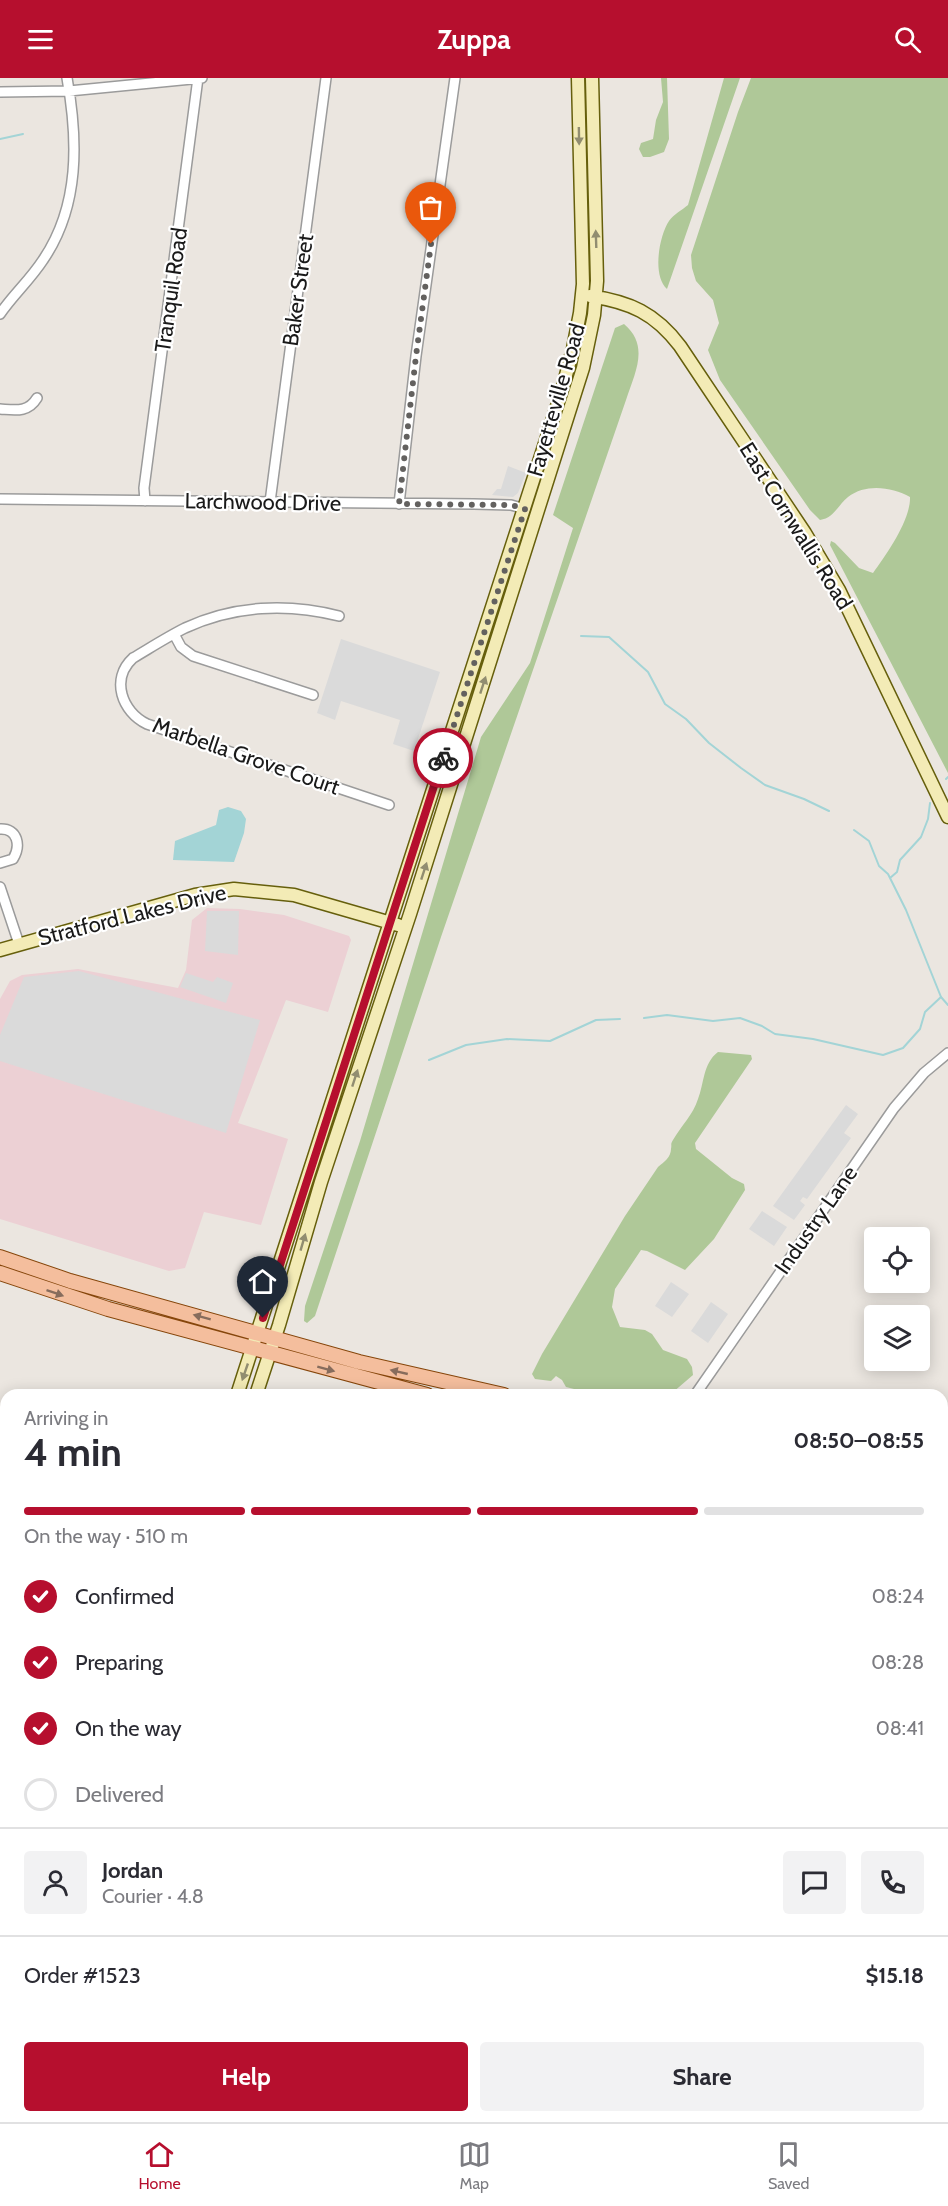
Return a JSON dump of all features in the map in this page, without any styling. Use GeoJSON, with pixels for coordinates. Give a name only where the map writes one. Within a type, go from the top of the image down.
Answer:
{"type":"FeatureCollection","features":[{"type":"Feature","properties":{"kind":"main road","name":"Fayetteville Road"},"geometry":{"type":"LineString","coordinates":[[239,1389],[525,509],[573,349],[582,295],[578,78]]}},
{"type":"Feature","properties":{"kind":"main road","name":"Fayetteville Road"},"geometry":{"type":"LineString","coordinates":[[258,1389],[324,1172],[578,388],[596,297],[592,78]]}},
{"type":"Feature","properties":{"kind":"main road","name":"East Cornwallis Road"},"geometry":{"type":"LineString","coordinates":[[582,295],[612,299],[646,314],[662,325],[680,346],[805,534],[839,590],[948,817]]}},
{"type":"Feature","properties":{"kind":"main road","name":"Stratford Lakes Drive"},"geometry":{"type":"LineString","coordinates":[[0,950],[195,895],[234,889],[294,895],[405,927]]}},
{"type":"Feature","properties":{"kind":"main road"},"geometry":{"type":"LineString","coordinates":[[0,1257],[70,1281],[359,1362],[478,1389]]}},
{"type":"Feature","properties":{"kind":"main road"},"geometry":{"type":"LineString","coordinates":[[0,1274],[89,1304],[405,1389]]}},
{"type":"Feature","properties":{"kind":"street"},"geometry":{"type":"LineString","coordinates":[[0,314],[4,302],[35,272],[45,258],[55,242],[67,211],[71,193],[74,115],[67,78]]}},
{"type":"Feature","properties":{"kind":"street","name":"Tranquil Road"},"geometry":{"type":"LineString","coordinates":[[145,501],[144,488],[198,78]]}},
{"type":"Feature","properties":{"kind":"street"},"geometry":{"type":"LineString","coordinates":[[0,92],[69,91],[202,78]]}},
{"type":"Feature","properties":{"kind":"street","name":"Baker Street"},"geometry":{"type":"LineString","coordinates":[[270,502],[326,78]]}},
{"type":"Feature","properties":{"kind":"street"},"geometry":{"type":"LineString","coordinates":[[399,504],[416,356],[455,78]]}},
{"type":"Feature","properties":{"kind":"street"},"geometry":{"type":"LineString","coordinates":[[0,409],[23,410],[30,407],[37,398]]}},
{"type":"Feature","properties":{"kind":"street","name":"Larchwood Drive"},"geometry":{"type":"LineString","coordinates":[[0,499],[512,505],[525,509]]}},
{"type":"Feature","properties":{"kind":"street","name":"Marbella Grove Court"},"geometry":{"type":"LineString","coordinates":[[339,616],[300,608],[247,609],[215,616],[174,634],[127,664],[120,682],[121,692],[133,715],[147,724],[389,805]]}},
{"type":"Feature","properties":{"kind":"street"},"geometry":{"type":"LineString","coordinates":[[174,634],[180,647],[193,656],[313,695]]}},
{"type":"Feature","properties":{"kind":"street"},"geometry":{"type":"LineString","coordinates":[[0,829],[13,832],[18,840],[18,852],[13,859],[0,863]]}},
{"type":"Feature","properties":{"kind":"street"},"geometry":{"type":"LineString","coordinates":[[0,887],[19,944]]}},
{"type":"Feature","properties":{"kind":"street","name":"Industry Lane"},"geometry":{"type":"LineString","coordinates":[[699,1389],[894,1108],[924,1073],[948,1053]]}},
{"type":"Feature","properties":{"kind":"shaded area"},"geometry":{"type":"Polygon","coordinates":[[[508,466],[526,473],[518,493],[513,497],[492,495],[497,489],[501,489],[508,466]]]}},
{"type":"Feature","properties":{"kind":"shaded area"},"geometry":{"type":"Polygon","coordinates":[[[341,639],[440,672],[414,751],[393,744],[400,720],[341,701],[335,720],[317,713],[341,639]]]}},
{"type":"Feature","properties":{"kind":"shaded area"},"geometry":{"type":"Polygon","coordinates":[[[207,908],[240,909],[284,915],[349,936],[351,940],[328,1012],[286,1000],[238,1123],[288,1139],[261,1225],[204,1212],[185,1268],[169,1271],[0,1219],[0,999],[10,981],[22,975],[78,969],[178,988],[186,970],[192,920],[207,908]]]}},
{"type":"Feature","properties":{"kind":"shaded area"},"geometry":{"type":"Polygon","coordinates":[[[207,911],[239,911],[238,955],[205,951],[207,911]]]}},
{"type":"Feature","properties":{"kind":"shaded area"},"geometry":{"type":"Polygon","coordinates":[[[79,971],[260,1020],[226,1133],[0,1061],[0,1035],[24,977],[79,971]]]}},
{"type":"Feature","properties":{"kind":"shaded area"},"geometry":{"type":"Polygon","coordinates":[[[186,973],[213,982],[217,977],[233,983],[226,1003],[180,987],[186,973]]]}},
{"type":"Feature","properties":{"kind":"shaded area"},"geometry":{"type":"Polygon","coordinates":[[[846,1105],[858,1114],[844,1133],[851,1138],[807,1199],[803,1197],[800,1201],[805,1205],[794,1220],[773,1206],[846,1105]]]}},
{"type":"Feature","properties":{"kind":"shaded area"},"geometry":{"type":"Polygon","coordinates":[[[762,1211],[787,1227],[774,1246],[749,1229],[762,1211]]]}},
{"type":"Feature","properties":{"kind":"shaded area"},"geometry":{"type":"Polygon","coordinates":[[[671,1282],[689,1294],[672,1317],[655,1306],[671,1282]]]}},
{"type":"Feature","properties":{"kind":"shaded area"},"geometry":{"type":"Polygon","coordinates":[[[711,1302],[728,1314],[708,1343],[691,1331],[711,1302]]]}},
{"type":"Feature","properties":{"kind":"green space"},"geometry":{"type":"Polygon","coordinates":[[[661,78],[667,78],[669,139],[664,152],[643,157],[639,149],[641,143],[653,139],[656,120],[663,102],[661,78]]]}},
{"type":"Feature","properties":{"kind":"green space"},"geometry":{"type":"Polygon","coordinates":[[[724,78],[740,78],[667,289],[662,283],[658,266],[662,236],[671,219],[688,205],[724,78]]]}},
{"type":"Feature","properties":{"kind":"green space"},"geometry":{"type":"Polygon","coordinates":[[[751,78],[948,78],[948,773],[830,545],[831,541],[835,543],[859,568],[873,573],[902,526],[907,515],[910,497],[887,489],[863,490],[848,497],[832,514],[820,520],[810,510],[720,380],[708,350],[719,323],[713,300],[696,281],[691,255],[751,78]]]}},
{"type":"Feature","properties":{"kind":"green space"},"geometry":{"type":"Polygon","coordinates":[[[624,324],[637,341],[638,360],[633,379],[441,937],[315,1316],[307,1323],[304,1321],[305,1306],[360,1141],[481,737],[530,663],[573,528],[553,515],[615,328],[624,324]]]}},
{"type":"Feature","properties":{"kind":"green space"},"geometry":{"type":"Polygon","coordinates":[[[718,1052],[751,1055],[752,1059],[695,1143],[696,1149],[732,1178],[744,1184],[745,1190],[714,1239],[685,1270],[641,1250],[615,1289],[612,1307],[620,1327],[645,1330],[652,1334],[663,1350],[687,1359],[692,1367],[693,1375],[677,1389],[574,1389],[566,1387],[556,1376],[551,1381],[535,1379],[532,1374],[542,1354],[625,1216],[658,1167],[671,1152],[671,1143],[696,1105],[709,1062],[718,1052]]]}},
{"type":"Feature","properties":{"kind":"water"},"geometry":{"type":"Polygon","coordinates":[[[228,807],[241,811],[246,819],[244,833],[234,862],[173,860],[175,841],[216,825],[219,810],[228,807]]]}},
{"type":"Feature","properties":{"kind":"waterway"},"geometry":{"type":"LineString","coordinates":[[0,139],[23,134]]}},
{"type":"Feature","properties":{"kind":"waterway"},"geometry":{"type":"LineString","coordinates":[[581,636],[609,637],[648,672],[665,704],[686,719],[709,743],[765,785],[829,811]]}},
{"type":"Feature","properties":{"kind":"waterway"},"geometry":{"type":"LineString","coordinates":[[890,878],[897,872],[900,860],[921,837],[928,819],[930,803]]}},
{"type":"Feature","properties":{"kind":"waterway"},"geometry":{"type":"LineString","coordinates":[[854,830],[869,841],[879,866],[888,874],[906,910],[941,997],[948,1005]]}},
{"type":"Feature","properties":{"kind":"waterway"},"geometry":{"type":"LineString","coordinates":[[644,1018],[667,1015],[713,1021],[740,1018],[762,1026],[775,1034],[813,1039],[883,1055],[903,1048],[920,1029],[925,1012],[941,997]]}},
{"type":"Feature","properties":{"kind":"waterway"},"geometry":{"type":"LineString","coordinates":[[429,1060],[466,1045],[507,1039],[550,1041],[596,1020],[620,1019]]}},
{"type":"Feature","properties":{"kind":"way so far"},"geometry":{"type":"LineString","coordinates":[[431,244],[399,504],[512,505],[525,509],[443,758]]}},
{"type":"Feature","properties":{"kind":"route"},"geometry":{"type":"LineString","coordinates":[[263,1318],[443,758]]}}]}
